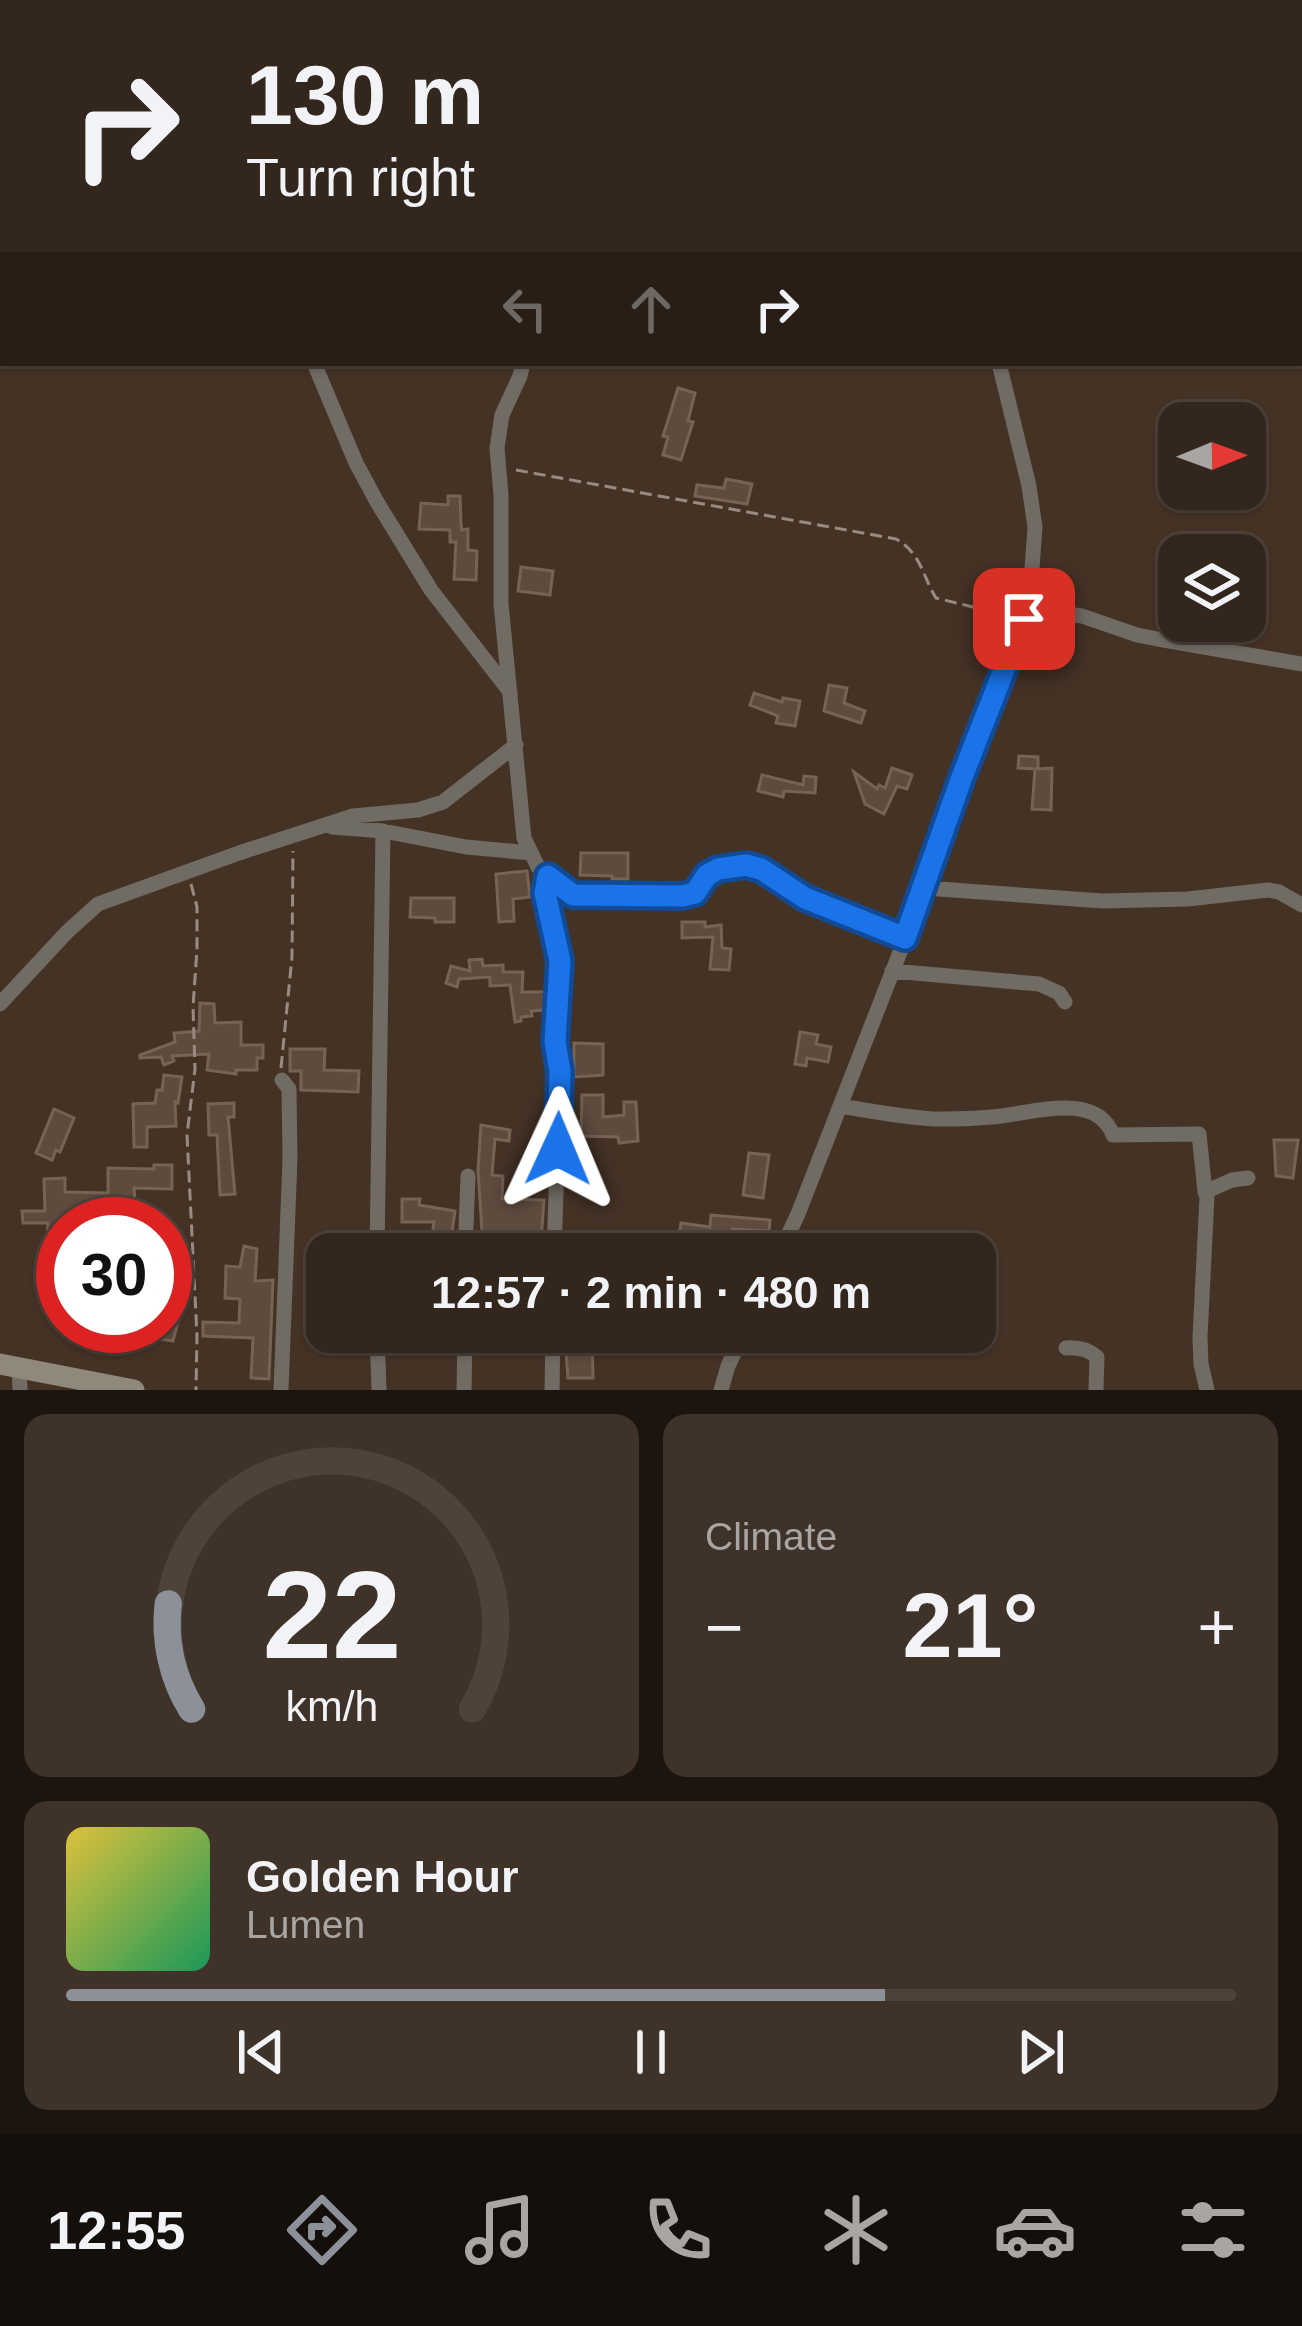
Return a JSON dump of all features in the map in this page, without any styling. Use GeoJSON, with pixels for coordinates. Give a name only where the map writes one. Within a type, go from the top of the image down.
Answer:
{"type":"FeatureCollection","features":[{"type":"Feature","properties":{"kind":"street"},"geometry":{"type":"LineString","coordinates":[[315,366],[377,502],[431,590],[512,694]]}},
{"type":"Feature","properties":{"kind":"street"},"geometry":{"type":"LineString","coordinates":[[522,366],[502,415],[496,448],[501,604],[524,838],[538,867],[573,895],[682,896],[695,893],[707,875],[718,869],[746,865],[761,869],[805,898],[905,938]]}},
{"type":"Feature","properties":{"kind":"street"},"geometry":{"type":"LineString","coordinates":[[788,1233],[925,888],[962,777],[1027,614],[1035,526],[1000,366]]}},
{"type":"Feature","properties":{"kind":"street"},"geometry":{"type":"LineString","coordinates":[[1027,614],[1082,616],[1182,644],[1302,664]]}},
{"type":"Feature","properties":{"kind":"street"},"geometry":{"type":"LineString","coordinates":[[0,1004],[98,904],[320,828],[372,813],[430,808],[516,745]]}},
{"type":"Feature","properties":{"kind":"street"},"geometry":{"type":"LineString","coordinates":[[320,828],[383,831],[466,847],[531,853]]}},
{"type":"Feature","properties":{"kind":"street"},"geometry":{"type":"LineString","coordinates":[[377,1233],[383,831]]}},
{"type":"Feature","properties":{"kind":"street"},"geometry":{"type":"LineString","coordinates":[[548,876],[545,893],[560,961],[555,1233]]}},
{"type":"Feature","properties":{"kind":"street"},"geometry":{"type":"LineString","coordinates":[[925,888],[1103,902],[1268,890],[1302,905]]}},
{"type":"Feature","properties":{"kind":"street"},"geometry":{"type":"LineString","coordinates":[[892,971],[1039,984],[1059,993],[1065,1002]]}},
{"type":"Feature","properties":{"kind":"street"},"geometry":{"type":"LineString","coordinates":[[281,1390],[290,1159],[289,1090],[282,1080]]}},
{"type":"Feature","properties":{"kind":"street"},"geometry":{"type":"LineString","coordinates":[[840,1106],[952,1119],[1053,1107],[1101,1117],[1113,1135],[1199,1135],[1207,1197],[1200,1351],[1207,1390]]}},
{"type":"Feature","properties":{"kind":"street"},"geometry":{"type":"LineString","coordinates":[[466,1233],[468,1176]]}},
{"type":"Feature","properties":{"kind":"street"},"geometry":{"type":"LineString","coordinates":[[1205,1192],[1249,1178]]}},
{"type":"Feature","properties":{"kind":"street"},"geometry":{"type":"LineString","coordinates":[[1066,1348],[1091,1351],[1097,1357],[1096,1390]]}},
{"type":"Feature","properties":{"kind":"street"},"geometry":{"type":"LineString","coordinates":[[378,1353],[379,1390]]}},
{"type":"Feature","properties":{"kind":"street"},"geometry":{"type":"LineString","coordinates":[[464,1390],[465,1353]]}},
{"type":"Feature","properties":{"kind":"street"},"geometry":{"type":"LineString","coordinates":[[552,1390],[553,1353]]}},
{"type":"Feature","properties":{"kind":"street"},"geometry":{"type":"LineString","coordinates":[[721,1390],[734,1353]]}},
{"type":"Feature","properties":{"kind":"street"},"geometry":{"type":"LineString","coordinates":[[13,1374],[120,1389]]}},
{"type":"Feature","properties":{"kind":"path"},"geometry":{"type":"LineString","coordinates":[[497,466],[896,539],[920,560],[936,598],[1027,614]]}},
{"type":"Feature","properties":{"kind":"path"},"geometry":{"type":"LineString","coordinates":[[282,1080],[292,957],[293,837]]}},
{"type":"Feature","properties":{"kind":"path"},"geometry":{"type":"LineString","coordinates":[[188,871],[197,907],[195,1069],[187,1135],[196,1390]]}},
{"type":"Feature","properties":{"kind":"building"},"geometry":{"type":"Polygon","coordinates":[[[678,388],[695,393],[688,421],[693,422],[681,460],[663,455],[668,437],[663,436],[678,388]]]}},
{"type":"Feature","properties":{"kind":"building"},"geometry":{"type":"Polygon","coordinates":[[[726,479],[752,484],[747,504],[695,496],[697,485],[724,488],[726,479]]]}},
{"type":"Feature","properties":{"kind":"building"},"geometry":{"type":"Polygon","coordinates":[[[448,496],[460,496],[468,550],[477,551],[476,580],[454,579],[456,542],[450,542],[450,530],[419,529],[421,503],[448,505],[448,496]]]}},
{"type":"Feature","properties":{"kind":"building"},"geometry":{"type":"Polygon","coordinates":[[[521,567],[553,571],[550,595],[518,591],[521,567]]]}},
{"type":"Feature","properties":{"kind":"building"},"geometry":{"type":"Polygon","coordinates":[[[829,685],[847,688],[844,703],[865,711],[861,723],[824,711],[829,685]]]}},
{"type":"Feature","properties":{"kind":"building"},"geometry":{"type":"Polygon","coordinates":[[[754,693],[782,702],[783,698],[800,701],[795,726],[776,723],[778,716],[750,705],[754,693]]]}},
{"type":"Feature","properties":{"kind":"building"},"geometry":{"type":"Polygon","coordinates":[[[1019,756],[1038,757],[1038,769],[1052,768],[1051,810],[1032,809],[1035,769],[1018,768],[1019,756]]]}},
{"type":"Feature","properties":{"kind":"building"},"geometry":{"type":"Polygon","coordinates":[[[892,768],[912,775],[907,789],[897,786],[884,814],[865,804],[854,772],[877,789],[879,785],[885,788],[892,768]]]}},
{"type":"Feature","properties":{"kind":"building"},"geometry":{"type":"Polygon","coordinates":[[[762,775],[803,785],[804,776],[816,777],[815,793],[784,791],[783,797],[758,791],[762,775]]]}},
{"type":"Feature","properties":{"kind":"building"},"geometry":{"type":"Polygon","coordinates":[[[581,853],[628,853],[628,879],[580,875],[581,853]]]}},
{"type":"Feature","properties":{"kind":"building"},"geometry":{"type":"Polygon","coordinates":[[[527,871],[530,897],[513,899],[514,921],[499,922],[496,874],[527,871]]]}},
{"type":"Feature","properties":{"kind":"building"},"geometry":{"type":"Polygon","coordinates":[[[411,898],[454,898],[454,922],[410,917],[411,898]]]}},
{"type":"Feature","properties":{"kind":"building"},"geometry":{"type":"Polygon","coordinates":[[[682,922],[721,925],[722,948],[731,949],[729,970],[710,969],[713,937],[682,938],[682,922]]]}},
{"type":"Feature","properties":{"kind":"building"},"geometry":{"type":"Polygon","coordinates":[[[482,959],[483,966],[503,965],[503,972],[523,972],[522,992],[546,992],[545,1010],[531,1011],[532,1016],[515,1022],[510,985],[490,986],[490,977],[459,979],[457,987],[446,983],[451,966],[470,971],[469,960],[482,959]]]}},
{"type":"Feature","properties":{"kind":"building"},"geometry":{"type":"Polygon","coordinates":[[[200,1003],[214,1004],[215,1023],[241,1022],[241,1045],[263,1045],[257,1070],[236,1070],[236,1074],[207,1070],[209,1054],[172,1056],[174,1061],[164,1065],[161,1057],[140,1058],[175,1042],[174,1033],[199,1031],[200,1003]]]}},
{"type":"Feature","properties":{"kind":"building"},"geometry":{"type":"Polygon","coordinates":[[[800,1032],[818,1035],[816,1044],[831,1047],[828,1062],[807,1058],[806,1066],[795,1064],[800,1032]]]}},
{"type":"Feature","properties":{"kind":"building"},"geometry":{"type":"Polygon","coordinates":[[[574,1043],[603,1044],[603,1075],[574,1077],[574,1043]]]}},
{"type":"Feature","properties":{"kind":"building"},"geometry":{"type":"Polygon","coordinates":[[[290,1049],[325,1049],[324,1070],[359,1071],[358,1092],[301,1090],[301,1071],[290,1071],[290,1049]]]}},
{"type":"Feature","properties":{"kind":"building"},"geometry":{"type":"Polygon","coordinates":[[[164,1075],[182,1077],[175,1102],[176,1126],[147,1127],[147,1147],[134,1147],[133,1104],[155,1103],[164,1075]]]}},
{"type":"Feature","properties":{"kind":"building"},"geometry":{"type":"Polygon","coordinates":[[[582,1095],[603,1095],[603,1117],[624,1115],[624,1102],[636,1102],[638,1141],[619,1143],[618,1137],[581,1136],[582,1095]]]}},
{"type":"Feature","properties":{"kind":"building"},"geometry":{"type":"Polygon","coordinates":[[[234,1103],[234,1117],[228,1117],[235,1194],[220,1195],[217,1135],[209,1135],[208,1104],[234,1103]]]}},
{"type":"Feature","properties":{"kind":"building"},"geometry":{"type":"Polygon","coordinates":[[[54,1109],[74,1118],[52,1160],[36,1153],[54,1109]]]}},
{"type":"Feature","properties":{"kind":"building"},"geometry":{"type":"Polygon","coordinates":[[[481,1125],[510,1130],[509,1141],[495,1139],[492,1175],[503,1176],[502,1199],[544,1200],[542,1233],[482,1233],[481,1125]]]}},
{"type":"Feature","properties":{"kind":"building"},"geometry":{"type":"Polygon","coordinates":[[[1274,1140],[1298,1140],[1293,1178],[1276,1176],[1274,1140]]]}},
{"type":"Feature","properties":{"kind":"building"},"geometry":{"type":"Polygon","coordinates":[[[749,1153],[769,1155],[763,1198],[743,1195],[749,1153]]]}},
{"type":"Feature","properties":{"kind":"building"},"geometry":{"type":"Polygon","coordinates":[[[154,1165],[172,1165],[172,1189],[134,1188],[135,1197],[45,1197],[44,1179],[65,1178],[65,1192],[108,1193],[108,1168],[154,1169],[154,1165]]]}},
{"type":"Feature","properties":{"kind":"building"},"geometry":{"type":"Polygon","coordinates":[[[402,1199],[420,1199],[419,1205],[455,1211],[452,1233],[433,1233],[434,1222],[402,1222],[402,1199]]]}},
{"type":"Feature","properties":{"kind":"building"},"geometry":{"type":"Polygon","coordinates":[[[22,1211],[36,1211],[36,1223],[23,1223],[22,1211]]]}},
{"type":"Feature","properties":{"kind":"building"},"geometry":{"type":"Polygon","coordinates":[[[711,1215],[770,1220],[769,1231],[680,1233],[681,1223],[710,1227],[711,1215]]]}},
{"type":"Feature","properties":{"kind":"building"},"geometry":{"type":"Polygon","coordinates":[[[244,1246],[257,1249],[255,1281],[273,1280],[269,1379],[251,1378],[253,1338],[203,1336],[203,1322],[239,1323],[240,1299],[225,1298],[226,1266],[240,1267],[244,1246]]]}},
{"type":"Feature","properties":{"kind":"building"},"geometry":{"type":"Polygon","coordinates":[[[566,1353],[592,1353],[593,1378],[568,1378],[566,1353]]]}},
{"type":"Feature","properties":{"kind":"route"},"geometry":{"type":"LineString","coordinates":[[558,1149],[560,1071],[555,1042],[560,961],[545,893],[548,876],[573,895],[689,896],[718,869],[746,865],[761,869],[805,898],[905,938],[1024,619]]}}]}
